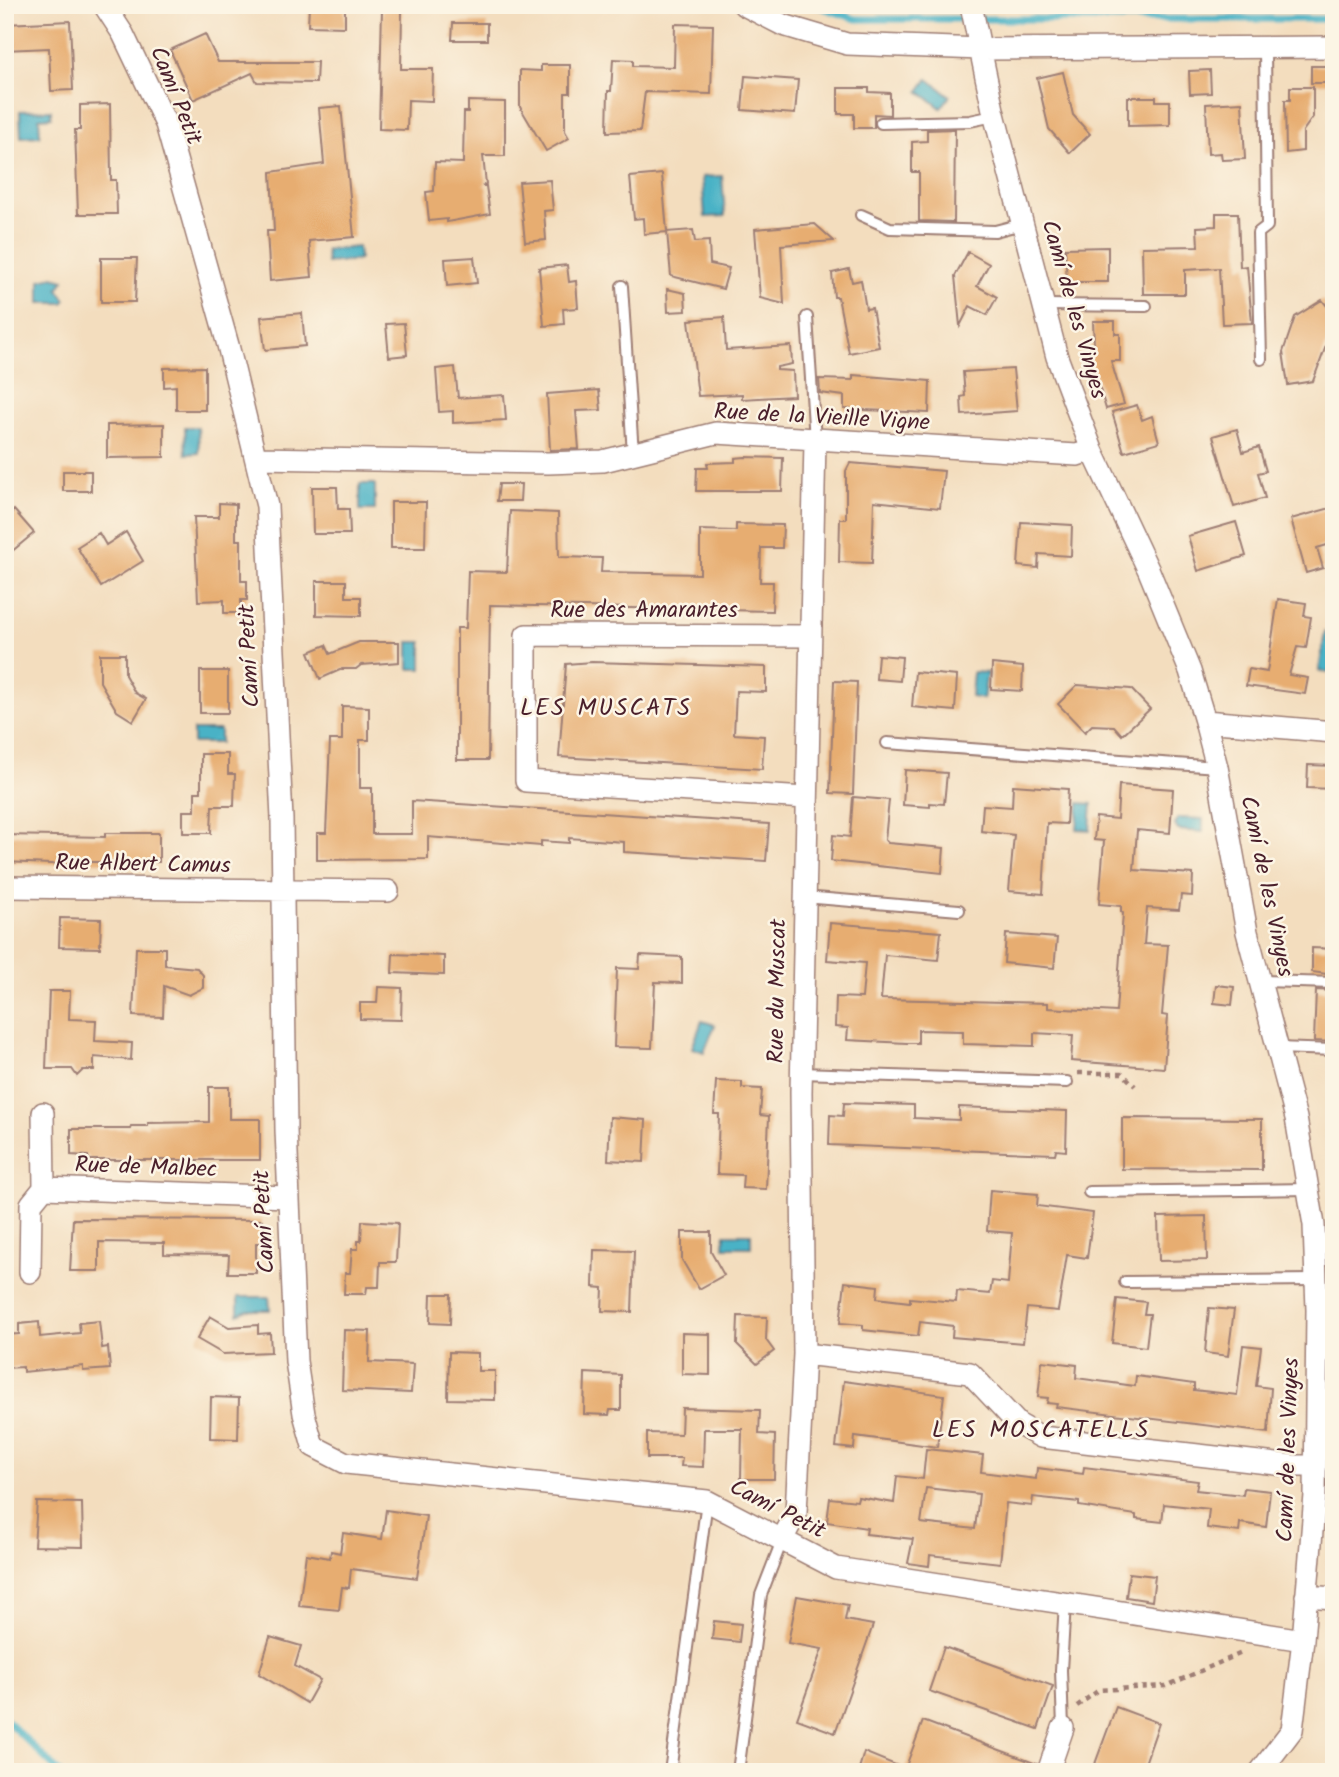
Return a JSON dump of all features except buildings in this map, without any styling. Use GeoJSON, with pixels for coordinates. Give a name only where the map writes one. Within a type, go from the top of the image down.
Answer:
{"type":"FeatureCollection","features":[{"type":"Feature","properties":{"kind":"street","name":"Camí Petit"},"geometry":{"type":"LineString","coordinates":[[104,5],[123,34],[166,124],[258,458],[267,506],[282,819],[280,891],[288,1197],[296,1361],[303,1413],[313,1446],[346,1463],[707,1501],[783,1538],[836,1568],[1303,1640]]}},
{"type":"Feature","properties":{"kind":"street"},"geometry":{"type":"LineString","coordinates":[[744,5],[783,24],[847,44],[979,42],[1334,47]]}},
{"type":"Feature","properties":{"kind":"street","name":"Camí de les Vinyes"},"geometry":{"type":"LineString","coordinates":[[972,7],[994,116],[1056,357],[1092,450],[1149,571],[1189,671],[1205,722],[1217,767],[1247,932],[1296,1118],[1314,1225],[1316,1280],[1325,1310],[1303,1640],[1292,1730],[1260,1772]]}},
{"type":"Feature","properties":{"kind":"street","name":"Rue de la Vieille Vigne"},"geometry":{"type":"LineString","coordinates":[[258,458],[548,463],[603,461],[716,433],[1077,455],[1092,450]]}},
{"type":"Feature","properties":{"kind":"street","name":"Rue du Muscat"},"geometry":{"type":"LineString","coordinates":[[783,1538],[796,1513],[804,1354],[801,1073],[814,441]]}},
{"type":"Feature","properties":{"kind":"street","name":"Rue des Amarantes"},"geometry":{"type":"LineString","coordinates":[[806,797],[526,782],[526,635],[810,636]]}},
{"type":"Feature","properties":{"kind":"street"},"geometry":{"type":"LineString","coordinates":[[1205,722],[1334,732]]}},
{"type":"Feature","properties":{"kind":"street","name":"Rue Albert Camus"},"geometry":{"type":"LineString","coordinates":[[5,887],[388,891]]}},
{"type":"Feature","properties":{"kind":"street","name":"Rue de Malbec"},"geometry":{"type":"LineString","coordinates":[[30,1272],[31,1204],[44,1188],[43,1113]]}},
{"type":"Feature","properties":{"kind":"street","name":"Rue de Malbec"},"geometry":{"type":"LineString","coordinates":[[44,1188],[288,1197]]}},
{"type":"Feature","properties":{"kind":"street"},"geometry":{"type":"LineString","coordinates":[[804,1354],[970,1373],[1018,1424],[1041,1437],[1294,1466],[1315,1466]]}},
{"type":"Feature","properties":{"kind":"street"},"geometry":{"type":"LineString","coordinates":[[1306,1596],[1334,1598]]}},
{"type":"Feature","properties":{"kind":"street"},"geometry":{"type":"LineString","coordinates":[[1048,1772],[1063,1727]]}},
{"type":"Feature","properties":{"kind":"lane"},"geometry":{"type":"LineString","coordinates":[[1261,359],[1258,233],[1267,226],[1265,48]]}},
{"type":"Feature","properties":{"kind":"lane"},"geometry":{"type":"LineString","coordinates":[[881,123],[970,121],[994,116]]}},
{"type":"Feature","properties":{"kind":"lane"},"geometry":{"type":"LineString","coordinates":[[861,215],[890,228],[995,231],[1022,223]]}},
{"type":"Feature","properties":{"kind":"lane"},"geometry":{"type":"LineString","coordinates":[[622,286],[633,454]]}},
{"type":"Feature","properties":{"kind":"lane"},"geometry":{"type":"LineString","coordinates":[[1043,305],[1146,306]]}},
{"type":"Feature","properties":{"kind":"lane"},"geometry":{"type":"LineString","coordinates":[[807,317],[814,441]]}},
{"type":"Feature","properties":{"kind":"lane"},"geometry":{"type":"LineString","coordinates":[[887,743],[1217,767]]}},
{"type":"Feature","properties":{"kind":"lane"},"geometry":{"type":"LineString","coordinates":[[804,897],[959,910]]}},
{"type":"Feature","properties":{"kind":"lane"},"geometry":{"type":"LineString","coordinates":[[1260,981],[1334,984]]}},
{"type":"Feature","properties":{"kind":"lane"},"geometry":{"type":"LineString","coordinates":[[1277,1048],[1334,1050]]}},
{"type":"Feature","properties":{"kind":"lane"},"geometry":{"type":"LineString","coordinates":[[801,1073],[1067,1082]]}},
{"type":"Feature","properties":{"kind":"lane"},"geometry":{"type":"LineString","coordinates":[[1089,1192],[1308,1189]]}},
{"type":"Feature","properties":{"kind":"lane"},"geometry":{"type":"LineString","coordinates":[[1125,1282],[1316,1280]]}},
{"type":"Feature","properties":{"kind":"lane"},"geometry":{"type":"LineString","coordinates":[[670,1772],[707,1501]]}},
{"type":"Feature","properties":{"kind":"lane"},"geometry":{"type":"LineString","coordinates":[[738,1772],[761,1595],[783,1538]]}},
{"type":"Feature","properties":{"kind":"lane"},"geometry":{"type":"LineString","coordinates":[[1063,1727],[1061,1670],[1065,1603]]}},
{"type":"Feature","properties":{"kind":"path"},"geometry":{"type":"LineString","coordinates":[[1067,1082],[1077,1073],[1122,1073],[1135,1086]]}},
{"type":"Feature","properties":{"kind":"path"},"geometry":{"type":"LineString","coordinates":[[1063,1727],[1076,1707],[1100,1690],[1166,1686],[1240,1655],[1267,1635]]}},
{"type":"Feature","properties":{"kind":"water"},"geometry":{"type":"Polygon","coordinates":[[[928,79],[950,96],[941,108],[919,91],[928,79]]]}},
{"type":"Feature","properties":{"kind":"water"},"geometry":{"type":"Polygon","coordinates":[[[51,110],[51,117],[39,118],[40,136],[21,137],[20,111],[51,110]]]}},
{"type":"Feature","properties":{"kind":"water"},"geometry":{"type":"Polygon","coordinates":[[[722,176],[725,216],[705,217],[702,177],[722,176]]]}},
{"type":"Feature","properties":{"kind":"water"},"geometry":{"type":"Polygon","coordinates":[[[358,247],[359,260],[327,263],[326,250],[358,247]]]}},
{"type":"Feature","properties":{"kind":"water"},"geometry":{"type":"Polygon","coordinates":[[[53,277],[64,280],[58,289],[66,300],[63,303],[40,303],[40,280],[53,277]]]}},
{"type":"Feature","properties":{"kind":"water"},"geometry":{"type":"Polygon","coordinates":[[[185,427],[198,427],[199,453],[186,454],[185,427]]]}},
{"type":"Feature","properties":{"kind":"water"},"geometry":{"type":"Polygon","coordinates":[[[360,484],[375,484],[375,510],[360,510],[360,484]]]}},
{"type":"Feature","properties":{"kind":"water"},"geometry":{"type":"Polygon","coordinates":[[[1325,632],[1334,633],[1334,673],[1319,671],[1325,632]]]}},
{"type":"Feature","properties":{"kind":"water"},"geometry":{"type":"Polygon","coordinates":[[[409,642],[422,642],[422,669],[409,669],[409,642]]]}},
{"type":"Feature","properties":{"kind":"water"},"geometry":{"type":"Polygon","coordinates":[[[973,672],[987,673],[983,699],[971,697],[973,672]]]}},
{"type":"Feature","properties":{"kind":"water"},"geometry":{"type":"Polygon","coordinates":[[[193,730],[220,730],[220,743],[193,743],[193,730]]]}},
{"type":"Feature","properties":{"kind":"water"},"geometry":{"type":"Polygon","coordinates":[[[1079,803],[1092,804],[1090,830],[1077,829],[1079,803]]]}},
{"type":"Feature","properties":{"kind":"water"},"geometry":{"type":"Polygon","coordinates":[[[1178,818],[1203,819],[1203,832],[1178,830],[1175,825],[1178,818]]]}},
{"type":"Feature","properties":{"kind":"water"},"geometry":{"type":"Polygon","coordinates":[[[702,1021],[715,1025],[704,1052],[692,1048],[702,1021]]]}},
{"type":"Feature","properties":{"kind":"water"},"geometry":{"type":"Polygon","coordinates":[[[725,1234],[751,1234],[751,1247],[724,1247],[725,1234]]]}},
{"type":"Feature","properties":{"kind":"water"},"geometry":{"type":"Polygon","coordinates":[[[238,1297],[269,1297],[270,1310],[248,1310],[238,1314],[238,1297]]]}},
{"type":"Feature","properties":{"kind":"waterway"},"geometry":{"type":"LineString","coordinates":[[814,5],[856,19],[1334,19]]}},
{"type":"Feature","properties":{"kind":"waterway"},"geometry":{"type":"LineString","coordinates":[[5,1719],[59,1772]]}},
{"type":"Feature","properties":{"kind":"district","name":"LES MUSCATS"},"geometry":{"type":"Point","coordinates":[606,707]}},
{"type":"Feature","properties":{"kind":"district","name":"LES MOSCATELLS"},"geometry":{"type":"Point","coordinates":[1041,1429]}}]}
